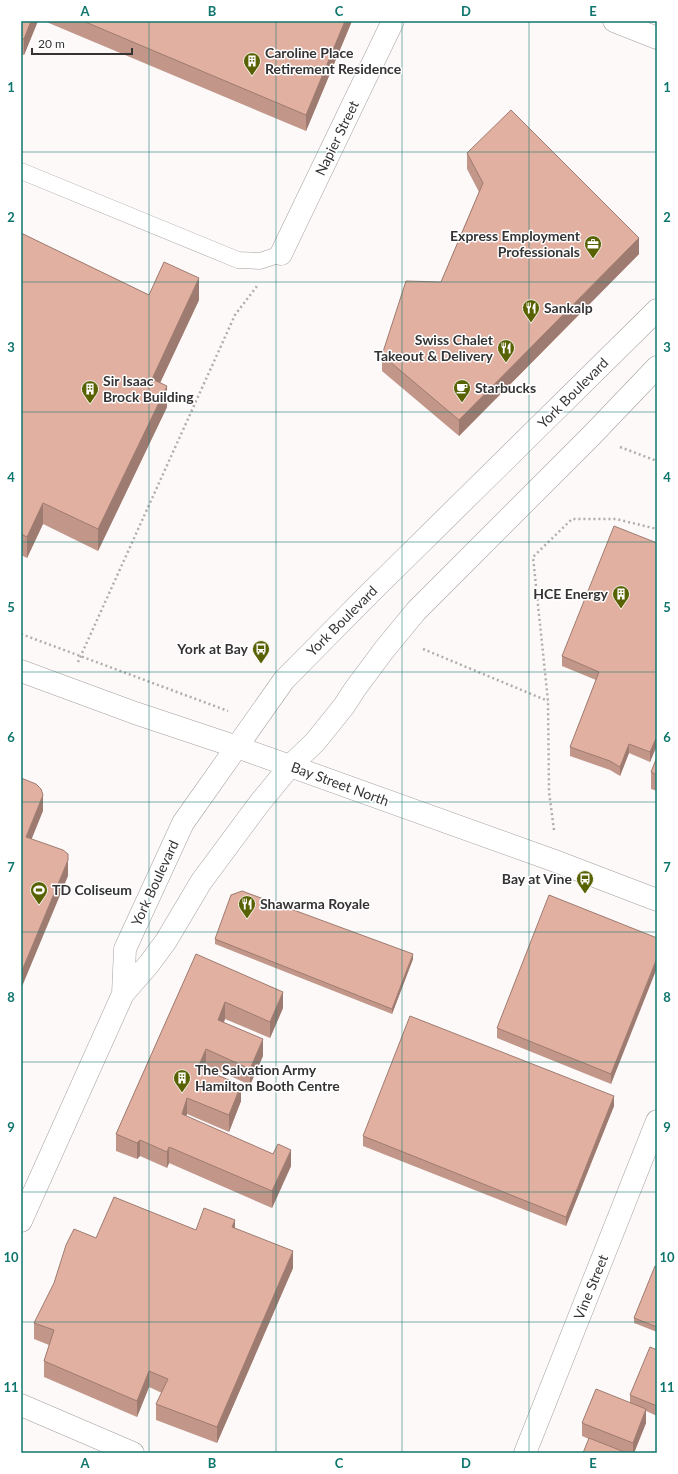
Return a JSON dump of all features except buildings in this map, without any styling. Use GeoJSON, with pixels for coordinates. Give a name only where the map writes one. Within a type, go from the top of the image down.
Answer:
{"type":"FeatureCollection","features":[{"type":"Feature","properties":{"kind":"main road","name":"Napier Street"},"geometry":{"type":"LineString","coordinates":[[281,254],[393,21]]}},
{"type":"Feature","properties":{"kind":"main road"},"geometry":{"type":"LineString","coordinates":[[614,21],[657,38]]}},
{"type":"Feature","properties":{"kind":"main road","name":"York Boulevard"},"geometry":{"type":"LineString","coordinates":[[123,994],[125,949],[183,823],[284,680],[657,310]]}},
{"type":"Feature","properties":{"kind":"main road","name":"York Boulevard"},"geometry":{"type":"LineString","coordinates":[[21,1221],[123,994],[166,941],[201,882],[237,832],[290,766],[315,742],[335,718],[354,689],[416,611],[592,435],[657,367]]}},
{"type":"Feature","properties":{"kind":"main road","name":"Bay Street North"},"geometry":{"type":"LineString","coordinates":[[21,671],[135,713],[290,766],[657,900]]}},
{"type":"Feature","properties":{"kind":"main road","name":"Vine Street"},"geometry":{"type":"LineString","coordinates":[[525,1453],[657,1121]]}},
{"type":"Feature","properties":{"kind":"main road"},"geometry":{"type":"LineString","coordinates":[[21,1405],[133,1453]]}},
{"type":"Feature","properties":{"kind":"lane"},"geometry":{"type":"LineString","coordinates":[[21,171],[238,260],[260,261],[281,254]]}},
{"type":"Feature","properties":{"kind":"path"},"geometry":{"type":"LineString","coordinates":[[67,688],[235,315],[281,254]]}},
{"type":"Feature","properties":{"kind":"path"},"geometry":{"type":"LineString","coordinates":[[592,435],[657,462]]}},
{"type":"Feature","properties":{"kind":"path"},"geometry":{"type":"LineString","coordinates":[[555,862],[554,832],[549,792],[548,701],[533,557],[572,518],[616,519],[657,529]]}},
{"type":"Feature","properties":{"kind":"path"},"geometry":{"type":"LineString","coordinates":[[21,634],[191,697]]}},
{"type":"Feature","properties":{"kind":"path"},"geometry":{"type":"LineString","coordinates":[[394,638],[548,701]]}},
{"type":"Feature","properties":{"kind":"place","name":"Caroline Place Retirement Residence"},"geometry":{"type":"Point","coordinates":[252,76]}},
{"type":"Feature","properties":{"kind":"place","name":"Express Employment Professionals"},"geometry":{"type":"Point","coordinates":[593,259]}},
{"type":"Feature","properties":{"kind":"place","name":"Sankalp"},"geometry":{"type":"Point","coordinates":[531,323]}},
{"type":"Feature","properties":{"kind":"place","name":"Swiss Chalet Takeout & Delivery"},"geometry":{"type":"Point","coordinates":[506,363]}},
{"type":"Feature","properties":{"kind":"place","name":"Starbucks"},"geometry":{"type":"Point","coordinates":[462,403]}},
{"type":"Feature","properties":{"kind":"place","name":"Sir Isaac Brock Building"},"geometry":{"type":"Point","coordinates":[90,404]}},
{"type":"Feature","properties":{"kind":"place","name":"HCE Energy"},"geometry":{"type":"Point","coordinates":[621,609]}},
{"type":"Feature","properties":{"kind":"place","name":"York at Bay"},"geometry":{"type":"Point","coordinates":[261,664]}},
{"type":"Feature","properties":{"kind":"place","name":"Bay at Vine"},"geometry":{"type":"Point","coordinates":[585,894]}},
{"type":"Feature","properties":{"kind":"place","name":"TD Coliseum"},"geometry":{"type":"Point","coordinates":[39,905]}},
{"type":"Feature","properties":{"kind":"place","name":"Shawarma Royale"},"geometry":{"type":"Point","coordinates":[247,919]}},
{"type":"Feature","properties":{"kind":"place","name":"The Salvation Army Hamilton Booth Centre"},"geometry":{"type":"Point","coordinates":[182,1093]}}]}
